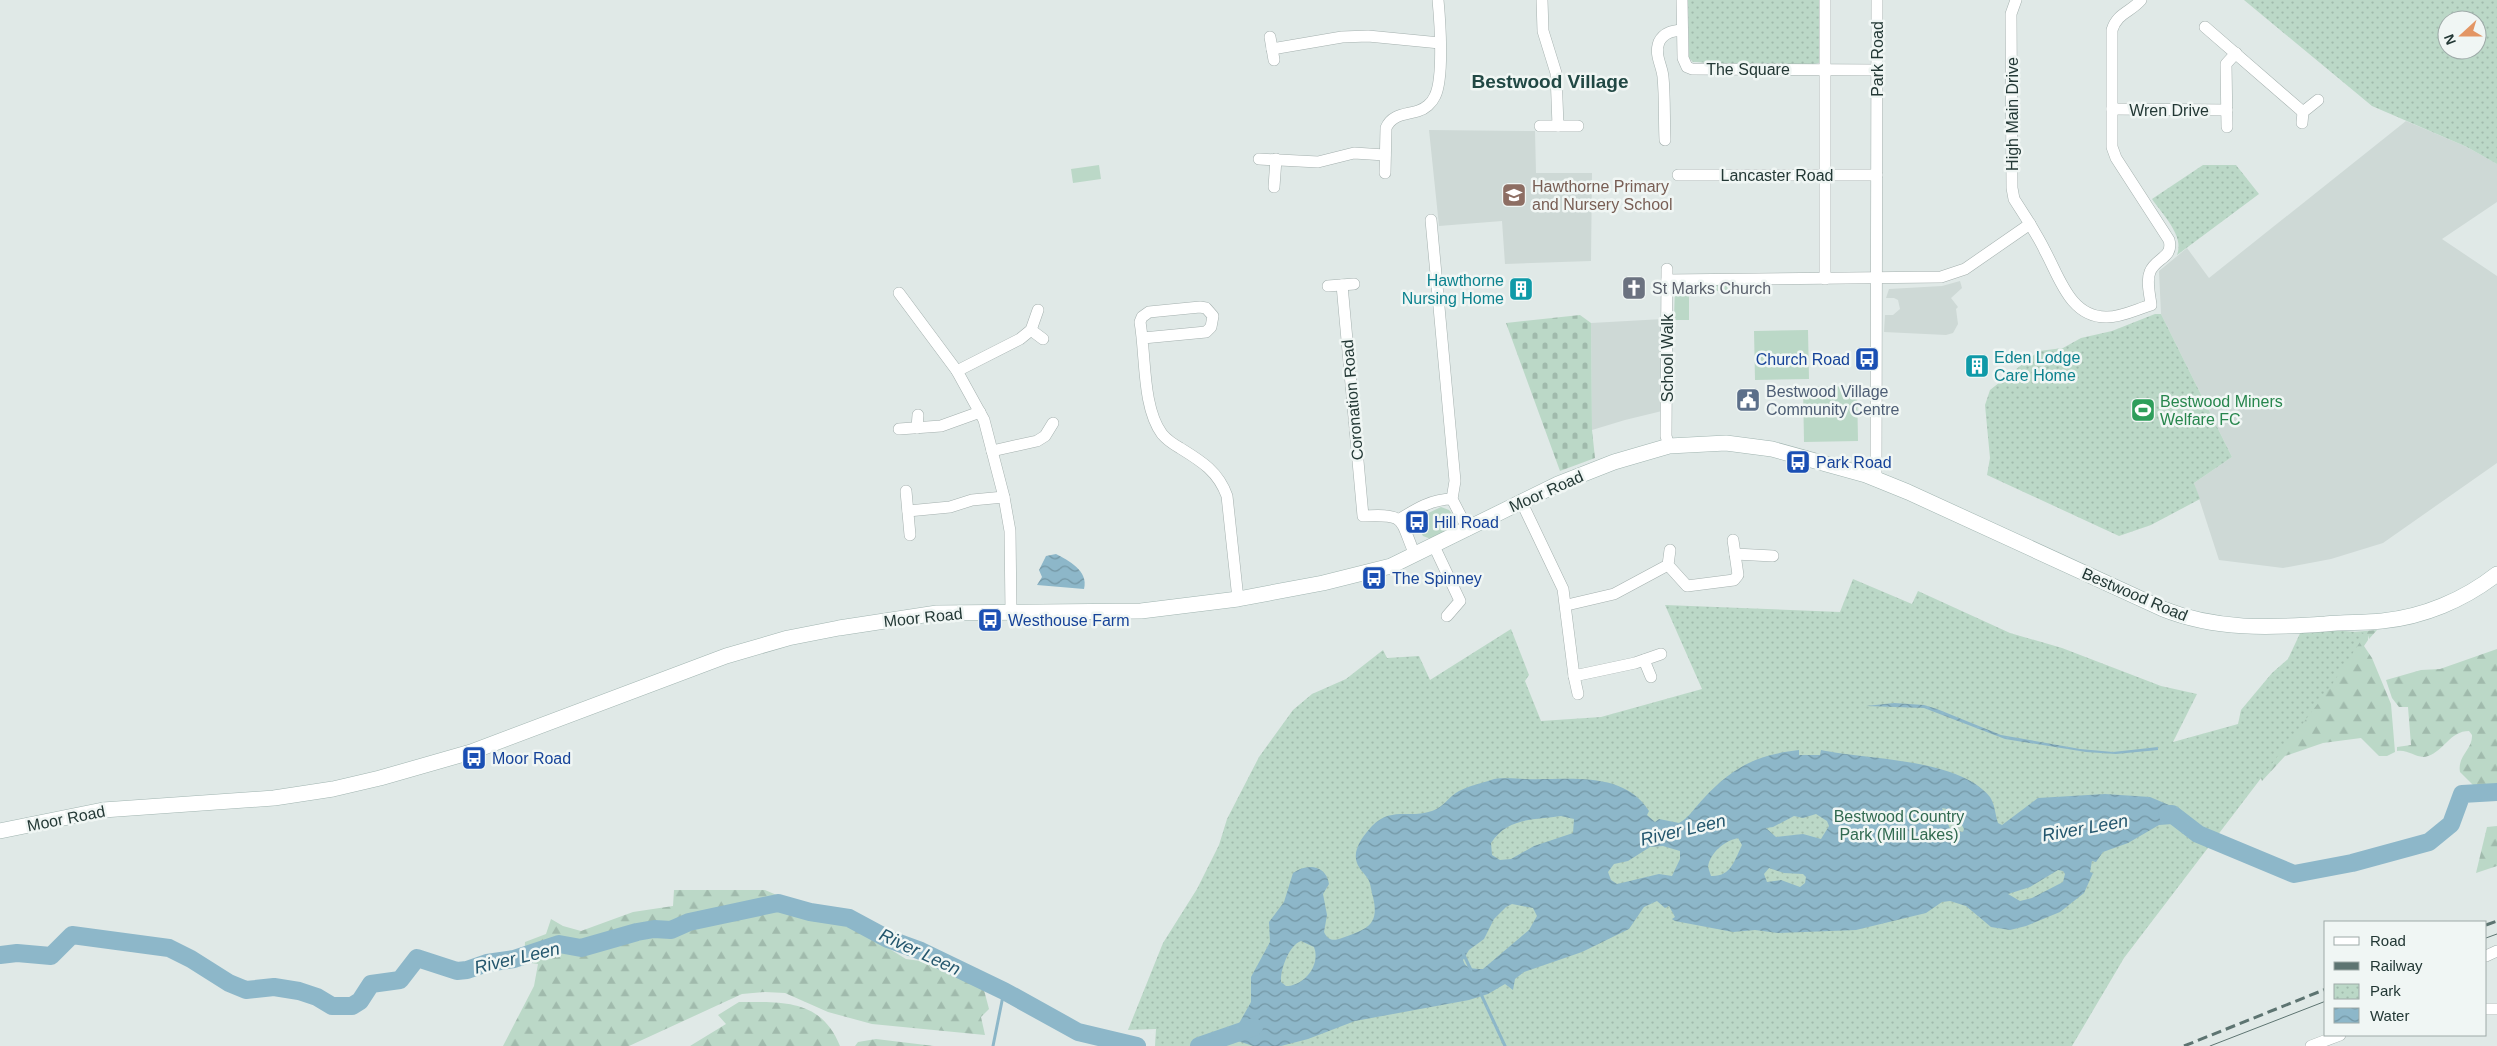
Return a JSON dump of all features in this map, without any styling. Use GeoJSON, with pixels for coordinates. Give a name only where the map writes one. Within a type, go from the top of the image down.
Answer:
{"type":"FeatureCollection","features":[{"type":"Feature","properties":{"kind":"main road","name":"Moor Road"},"geometry":{"type":"LineString","coordinates":[[0,831],[70,816],[128,807],[238,801],[333,789],[418,768],[470,752],[690,668],[779,640],[914,616],[979,611],[1113,613],[1238,599],[1323,583],[1391,566],[1468,530],[1521,501],[1614,462],[1669,446],[1726,443],[1758,447],[1817,460],[1899,488]]}},
{"type":"Feature","properties":{"kind":"main road","name":"Bestwood Road"},"geometry":{"type":"LineString","coordinates":[[1899,488],[2163,609],[2196,620],[2228,626],[2276,627],[2402,618],[2453,601],[2497,574]]}},
{"type":"Feature","properties":{"kind":"street"},"geometry":{"type":"LineString","coordinates":[[1385,173],[1386,128],[1388,123],[1399,115],[1420,111],[1435,97],[1438,86],[1440,43],[1438,0]]}},
{"type":"Feature","properties":{"kind":"street","name":"The Square"},"geometry":{"type":"LineString","coordinates":[[1682,0],[1683,58],[1687,66],[1692,69],[1877,70]]}},
{"type":"Feature","properties":{"kind":"street"},"geometry":{"type":"LineString","coordinates":[[1825,0],[1825,280],[1949,276],[1965,269],[2030,224]]}},
{"type":"Feature","properties":{"kind":"street","name":"Park Road"},"geometry":{"type":"LineString","coordinates":[[1876,479],[1877,0]]}},
{"type":"Feature","properties":{"kind":"street","name":"High Main Drive"},"geometry":{"type":"LineString","coordinates":[[2016,0],[2011,14],[2012,188],[2014,199],[2046,252],[2061,284],[2082,309],[2090,314],[2107,318],[2151,305],[2148,276],[2154,265],[2167,255],[2171,246],[2116,158],[2112,147],[2112,30],[2115,21],[2120,15],[2141,0]]}},
{"type":"Feature","properties":{"kind":"street"},"geometry":{"type":"LineString","coordinates":[[1542,3],[1543,31],[1556,74],[1558,126]]}},
{"type":"Feature","properties":{"kind":"street"},"geometry":{"type":"LineString","coordinates":[[2205,27],[2236,53],[2303,118],[2318,100]]}},
{"type":"Feature","properties":{"kind":"street"},"geometry":{"type":"LineString","coordinates":[[1665,140],[1663,79],[1657,56],[1659,43],[1663,36],[1670,32],[1682,30]]}},
{"type":"Feature","properties":{"kind":"street"},"geometry":{"type":"LineString","coordinates":[[1272,49],[1342,37],[1368,36],[1440,43]]}},
{"type":"Feature","properties":{"kind":"street"},"geometry":{"type":"LineString","coordinates":[[2227,127],[2226,64],[2236,53]]}},
{"type":"Feature","properties":{"kind":"street","name":"Wren Drive"},"geometry":{"type":"LineString","coordinates":[[2112,109],[2226,110]]}},
{"type":"Feature","properties":{"kind":"street"},"geometry":{"type":"LineString","coordinates":[[1652,120],[1664,120]]}},
{"type":"Feature","properties":{"kind":"street"},"geometry":{"type":"LineString","coordinates":[[1540,126],[1578,126]]}},
{"type":"Feature","properties":{"kind":"street"},"geometry":{"type":"LineString","coordinates":[[1259,159],[1318,162],[1354,153],[1385,155]]}},
{"type":"Feature","properties":{"kind":"street"},"geometry":{"type":"LineString","coordinates":[[1274,187],[1276,160]]}},
{"type":"Feature","properties":{"kind":"street","name":"Lancaster Road"},"geometry":{"type":"LineString","coordinates":[[1678,175],[1877,175]]}},
{"type":"Feature","properties":{"kind":"street"},"geometry":{"type":"LineString","coordinates":[[1431,220],[1455,481],[1452,499],[1468,530]]}},
{"type":"Feature","properties":{"kind":"street","name":"School Walk"},"geometry":{"type":"LineString","coordinates":[[1669,446],[1666,436],[1667,275],[1825,280]]}},
{"type":"Feature","properties":{"kind":"street"},"geometry":{"type":"LineString","coordinates":[[1328,286],[1354,284]]}},
{"type":"Feature","properties":{"kind":"street","name":"Coronation Road"},"geometry":{"type":"LineString","coordinates":[[1342,285],[1364,520],[1392,515],[1400,519]]}},
{"type":"Feature","properties":{"kind":"street"},"geometry":{"type":"LineString","coordinates":[[899,293],[957,370],[980,412],[1004,497],[1010,531],[1011,612]]}},
{"type":"Feature","properties":{"kind":"street"},"geometry":{"type":"LineString","coordinates":[[1143,338],[1206,332],[1211,327],[1213,316],[1206,308],[1200,307],[1149,312],[1142,317],[1140,322],[1150,408],[1156,424],[1168,441],[1212,469],[1223,485],[1227,496],[1238,599]]}},
{"type":"Feature","properties":{"kind":"street"},"geometry":{"type":"LineString","coordinates":[[957,370],[995,353],[1031,330],[1038,310]]}},
{"type":"Feature","properties":{"kind":"street"},"geometry":{"type":"LineString","coordinates":[[1031,330],[1043,339]]}},
{"type":"Feature","properties":{"kind":"street"},"geometry":{"type":"LineString","coordinates":[[900,429],[954,422],[980,412]]}},
{"type":"Feature","properties":{"kind":"street"},"geometry":{"type":"LineString","coordinates":[[917,428],[918,414]]}},
{"type":"Feature","properties":{"kind":"street"},"geometry":{"type":"LineString","coordinates":[[992,451],[1041,438],[1053,423]]}},
{"type":"Feature","properties":{"kind":"street"},"geometry":{"type":"LineString","coordinates":[[1041,438],[1049,448]]}},
{"type":"Feature","properties":{"kind":"street"},"geometry":{"type":"LineString","coordinates":[[906,491],[910,535]]}},
{"type":"Feature","properties":{"kind":"street"},"geometry":{"type":"LineString","coordinates":[[908,511],[950,507],[972,500],[1004,497]]}},
{"type":"Feature","properties":{"kind":"street"},"geometry":{"type":"LineString","coordinates":[[1415,556],[1400,519],[1427,504],[1441,499],[1452,499]]}},
{"type":"Feature","properties":{"kind":"street"},"geometry":{"type":"LineString","coordinates":[[1521,501],[1564,590],[1574,676],[1578,694]]}},
{"type":"Feature","properties":{"kind":"street"},"geometry":{"type":"LineString","coordinates":[[1668,566],[1687,586],[1734,580],[1738,575],[1734,540]]}},
{"type":"Feature","properties":{"kind":"street"},"geometry":{"type":"LineString","coordinates":[[1434,546],[1460,601],[1447,616]]}},
{"type":"Feature","properties":{"kind":"street"},"geometry":{"type":"LineString","coordinates":[[1668,566],[1670,550]]}},
{"type":"Feature","properties":{"kind":"street"},"geometry":{"type":"LineString","coordinates":[[1735,554],[1773,556]]}},
{"type":"Feature","properties":{"kind":"street"},"geometry":{"type":"LineString","coordinates":[[1567,604],[1614,594],[1668,566]]}},
{"type":"Feature","properties":{"kind":"street"},"geometry":{"type":"LineString","coordinates":[[1574,676],[1644,660],[1661,654]]}},
{"type":"Feature","properties":{"kind":"street"},"geometry":{"type":"LineString","coordinates":[[1644,660],[1651,677]]}},
{"type":"Feature","properties":{"kind":"street"},"geometry":{"type":"LineString","coordinates":[[2311,1046],[2337,1036]]}},
{"type":"Feature","properties":{"kind":"shaded area"},"geometry":{"type":"Polygon","coordinates":[[[2406,121],[2467,147],[2497,164],[2497,202],[2442,239],[2497,276],[2497,463],[2383,543],[2331,559],[2283,568],[2219,560],[2194,483],[2232,457],[2161,314],[2159,271],[2187,248],[2209,278],[2406,121]]]}},
{"type":"Feature","properties":{"kind":"shaded area","name":"Hawthorne Primary and Nursery School"},"geometry":{"type":"Polygon","coordinates":[[[1429,130],[1535,131],[1536,173],[1592,173],[1591,261],[1505,264],[1502,221],[1439,226],[1429,130]]]}},
{"type":"Feature","properties":{"kind":"shaded area"},"geometry":{"type":"Polygon","coordinates":[[[1960,281],[1962,288],[1951,298],[1958,307],[1956,309],[1958,324],[1953,333],[1946,335],[1884,332],[1885,315],[1893,315],[1900,309],[1898,300],[1886,298],[1889,289],[1942,286],[1960,281]]]}},
{"type":"Feature","properties":{"kind":"shaded area"},"geometry":{"type":"Polygon","coordinates":[[[1663,319],[1662,411],[1592,430],[1591,323],[1663,319]]]}},
{"type":"Feature","properties":{"kind":"green space"},"geometry":{"type":"Polygon","coordinates":[[[1688,0],[1822,0],[1821,62],[1798,66],[1780,66],[1693,62],[1689,58],[1688,0]]]}},
{"type":"Feature","properties":{"kind":"green space"},"geometry":{"type":"Polygon","coordinates":[[[2244,0],[2497,0],[2497,164],[2467,147],[2372,106],[2244,0]]]}},
{"type":"Feature","properties":{"kind":"green space"},"geometry":{"type":"Polygon","coordinates":[[[1099,165],[1101,179],[1073,183],[1071,169],[1099,165]]]}},
{"type":"Feature","properties":{"kind":"green space"},"geometry":{"type":"Polygon","coordinates":[[[2203,165],[2236,165],[2259,194],[2177,255],[2179,248],[2175,233],[2152,199],[2203,165]]]}},
{"type":"Feature","properties":{"kind":"green space"},"geometry":{"type":"Polygon","coordinates":[[[1743,283],[1743,291],[1689,291],[1689,320],[1674,320],[1675,285],[1743,283]]]}},
{"type":"Feature","properties":{"kind":"green space"},"geometry":{"type":"Polygon","coordinates":[[[2155,314],[2161,314],[2232,457],[2194,483],[2200,499],[2151,525],[2119,536],[1987,475],[1990,458],[1985,405],[1990,390],[2039,351],[2063,348],[2081,338],[2112,331],[2155,314]]]}},
{"type":"Feature","properties":{"kind":"green space"},"geometry":{"type":"Polygon","coordinates":[[[1580,315],[1591,323],[1592,430],[1595,458],[1560,471],[1506,323],[1580,315]]]}},
{"type":"Feature","properties":{"kind":"green space"},"geometry":{"type":"Polygon","coordinates":[[[1808,330],[1809,379],[1755,380],[1754,331],[1808,330]]]}},
{"type":"Feature","properties":{"kind":"green space"},"geometry":{"type":"Polygon","coordinates":[[[1857,386],[1858,441],[1804,442],[1803,387],[1857,386]]]}},
{"type":"Feature","properties":{"kind":"green space"},"geometry":{"type":"Polygon","coordinates":[[[1441,507],[1449,510],[1454,516],[1452,529],[1431,539],[1423,536],[1417,525],[1420,517],[1441,507]]]}},
{"type":"Feature","properties":{"kind":"green space","name":"Bestwood Country Park (Mill Lakes)"},"geometry":{"type":"Polygon","coordinates":[[[1853,579],[1912,604],[1918,591],[2010,633],[2062,648],[2161,686],[2197,694],[2173,742],[2238,724],[2241,710],[2272,673],[2288,659],[2303,627],[2366,633],[2329,689],[2124,958],[2072,1046],[1155,1046],[1156,1029],[1128,1030],[1163,943],[1197,889],[1219,845],[1227,819],[1259,757],[1293,710],[1312,694],[1346,679],[1383,650],[1387,658],[1419,656],[1430,680],[1511,629],[1529,675],[1525,681],[1541,721],[1601,717],[1702,689],[1665,605],[1840,612],[1853,579]]]}},
{"type":"Feature","properties":{"kind":"green space"},"geometry":{"type":"Polygon","coordinates":[[[2377,630],[2369,639],[2368,635],[2368,640],[2364,646],[2372,658],[2391,704],[2395,752],[2387,756],[2379,756],[2361,738],[2323,743],[2285,756],[2262,781],[2256,763],[2353,632],[2377,630]]]}},
{"type":"Feature","properties":{"kind":"green space"},"geometry":{"type":"Polygon","coordinates":[[[2497,649],[2497,788],[2476,788],[2460,772],[2461,761],[2472,740],[2472,735],[2469,731],[2457,734],[2428,756],[2421,757],[2397,751],[2397,747],[2411,745],[2408,707],[2399,707],[2392,698],[2386,680],[2421,670],[2440,669],[2497,649]]]}},
{"type":"Feature","properties":{"kind":"green space"},"geometry":{"type":"Polygon","coordinates":[[[2497,826],[2497,866],[2476,873],[2487,827],[2497,826]]]}},
{"type":"Feature","properties":{"kind":"green space"},"geometry":{"type":"Polygon","coordinates":[[[674,890],[765,890],[860,931],[906,959],[979,969],[967,979],[984,990],[989,1009],[981,1017],[985,1035],[872,1024],[828,1012],[785,993],[765,992],[742,994],[629,1046],[503,1046],[534,986],[538,964],[524,962],[525,942],[546,934],[551,919],[563,926],[581,931],[633,912],[673,906],[674,890]]]}},
{"type":"Feature","properties":{"kind":"green space"},"geometry":{"type":"Polygon","coordinates":[[[739,1002],[771,1002],[799,1006],[811,1011],[822,1019],[832,1031],[840,1046],[690,1046],[726,1024],[718,1015],[739,1002]]]}},
{"type":"Feature","properties":{"kind":"green space"},"geometry":{"type":"Polygon","coordinates":[[[876,1039],[934,1046],[855,1046],[858,1042],[876,1039]]]}},
{"type":"Feature","properties":{"kind":"water"},"geometry":{"type":"Polygon","coordinates":[[[1056,554],[1081,572],[1085,583],[1084,589],[1037,585],[1042,577],[1039,570],[1046,556],[1056,554]]]}},
{"type":"Feature","properties":{"kind":"water"},"geometry":{"type":"Polygon","coordinates":[[[1894,703],[1924,705],[2001,735],[2080,749],[2113,752],[2158,747],[2158,750],[2116,754],[2086,752],[2005,739],[1924,708],[1866,706],[1894,703]]]}},
{"type":"Feature","properties":{"kind":"water"},"geometry":{"type":"Polygon","coordinates":[[[1799,750],[1799,755],[1820,755],[1821,750],[1911,763],[1957,775],[1976,784],[1990,797],[1998,823],[2002,825],[2038,798],[2105,794],[2150,797],[2169,805],[2190,819],[2182,832],[2173,824],[2159,825],[2128,843],[2103,852],[2096,862],[2092,861],[2090,872],[2093,873],[2084,893],[2060,912],[2026,926],[2010,930],[1991,927],[1966,906],[1950,901],[1942,902],[1926,913],[1856,930],[1778,933],[1755,930],[1733,932],[1675,921],[1672,919],[1675,917],[1669,906],[1665,908],[1657,901],[1644,907],[1629,929],[1582,952],[1524,972],[1515,979],[1513,990],[1505,984],[1488,994],[1469,1000],[1355,1021],[1308,1039],[1281,1046],[1253,1046],[1235,1040],[1232,1030],[1237,1027],[1251,1002],[1251,977],[1270,942],[1269,922],[1284,902],[1293,873],[1310,867],[1320,870],[1327,878],[1329,884],[1323,894],[1327,915],[1324,932],[1329,939],[1339,939],[1358,932],[1373,920],[1375,907],[1370,885],[1358,865],[1356,853],[1362,839],[1379,820],[1387,816],[1432,811],[1440,807],[1459,791],[1503,778],[1575,779],[1609,783],[1624,789],[1638,798],[1649,811],[1647,815],[1655,822],[1659,819],[1679,823],[1715,787],[1735,771],[1758,759],[1799,750]],[[1942,808],[1950,829],[1963,832],[1964,829],[1955,816],[1949,810],[1942,808]],[[1816,814],[1803,818],[1794,816],[1773,827],[1766,828],[1776,837],[1803,834],[1821,839],[1829,826],[1827,821],[1816,814]],[[1561,816],[1522,821],[1505,828],[1491,843],[1492,855],[1500,860],[1511,859],[1534,846],[1573,833],[1574,819],[1561,816]],[[1738,838],[1718,848],[1709,862],[1708,867],[1711,876],[1723,874],[1731,867],[1742,845],[1738,838]],[[1663,846],[1650,847],[1628,861],[1614,864],[1608,872],[1611,880],[1617,884],[1659,874],[1672,876],[1680,859],[1680,851],[1663,846]],[[1769,868],[1764,874],[1767,882],[1781,880],[1800,887],[1805,883],[1806,877],[1803,874],[1784,873],[1769,868]],[[2058,870],[2030,887],[2008,894],[2020,901],[2032,898],[2063,882],[2065,874],[2063,871],[2058,870]],[[1512,904],[1506,907],[1494,919],[1484,939],[1469,950],[1463,960],[1468,967],[1483,969],[1529,930],[1537,916],[1533,908],[1512,904]],[[1301,941],[1289,953],[1281,977],[1281,982],[1286,986],[1293,985],[1305,978],[1313,967],[1316,954],[1314,947],[1301,941]]]}},
{"type":"Feature","properties":{"kind":"waterway","name":"River Leen"},"geometry":{"type":"LineString","coordinates":[[2167,814],[2172,814],[2198,834],[2294,874],[2352,863],[2429,842],[2451,824],[2462,794],[2497,792]]}},
{"type":"Feature","properties":{"kind":"waterway","name":"River Leen"},"geometry":{"type":"LineString","coordinates":[[0,955],[17,953],[51,956],[72,935],[169,948],[191,959],[229,983],[246,990],[274,987],[299,991],[317,997],[332,1006],[352,1006],[360,1001],[371,984],[400,980],[417,958],[457,971],[467,970],[487,963],[514,959],[559,944],[581,948],[637,932],[654,929],[671,930],[689,922],[778,903],[810,912],[849,918],[888,939],[921,951],[1004,991],[1078,1032],[1137,1046]]}},
{"type":"Feature","properties":{"kind":"waterway"},"geometry":{"type":"LineString","coordinates":[[1463,953],[1471,970]]}},
{"type":"Feature","properties":{"kind":"waterway"},"geometry":{"type":"LineString","coordinates":[[993,1046],[1004,991]]}},
{"type":"Feature","properties":{"kind":"waterway"},"geometry":{"type":"LineString","coordinates":[[1480,992],[1505,1046]]}},
{"type":"Feature","properties":{"kind":"waterway","name":"River Leen"},"geometry":{"type":"LineString","coordinates":[[1199,1046],[1254,1027]]}},
{"type":"Feature","properties":{"kind":"tram line"},"geometry":{"type":"LineString","coordinates":[[2487,938],[2497,934]]}},
{"type":"Feature","properties":{"kind":"tram line"},"geometry":{"type":"LineString","coordinates":[[2210,1046],[2324,1002]]}},
{"type":"Feature","properties":{"kind":"railway"},"geometry":{"type":"LineString","coordinates":[[2487,925],[2497,921]]}},
{"type":"Feature","properties":{"kind":"railway"},"geometry":{"type":"LineString","coordinates":[[2184,1046],[2324,990]]}},
{"type":"Feature","properties":{"kind":"place","name":"Hawthorne Primary and Nursery School"},"geometry":{"type":"Point","coordinates":[1514,195]}},
{"type":"Feature","properties":{"kind":"place","name":"St Marks Church"},"geometry":{"type":"Point","coordinates":[1634,288]}},
{"type":"Feature","properties":{"kind":"place","name":"Hawthorne Nursing Home"},"geometry":{"type":"Point","coordinates":[1521,289]}},
{"type":"Feature","properties":{"kind":"place","name":"Church Road"},"geometry":{"type":"Point","coordinates":[1867,359]}},
{"type":"Feature","properties":{"kind":"place","name":"Eden Lodge Care Home"},"geometry":{"type":"Point","coordinates":[1977,366]}},
{"type":"Feature","properties":{"kind":"place","name":"Bestwood Village Community Centre"},"geometry":{"type":"Point","coordinates":[1748,400]}},
{"type":"Feature","properties":{"kind":"place","name":"Bestwood Miners Welfare FC"},"geometry":{"type":"Point","coordinates":[2143,410]}},
{"type":"Feature","properties":{"kind":"place","name":"Park Road"},"geometry":{"type":"Point","coordinates":[1798,462]}},
{"type":"Feature","properties":{"kind":"place","name":"Hill Road"},"geometry":{"type":"Point","coordinates":[1417,522]}},
{"type":"Feature","properties":{"kind":"place","name":"The Spinney"},"geometry":{"type":"Point","coordinates":[1374,578]}},
{"type":"Feature","properties":{"kind":"place","name":"Westhouse Farm"},"geometry":{"type":"Point","coordinates":[990,620]}},
{"type":"Feature","properties":{"kind":"place","name":"Moor Road"},"geometry":{"type":"Point","coordinates":[474,758]}},
{"type":"Feature","properties":{"kind":"district","name":"Bestwood Village"},"geometry":{"type":"Point","coordinates":[1550,81]}}]}
